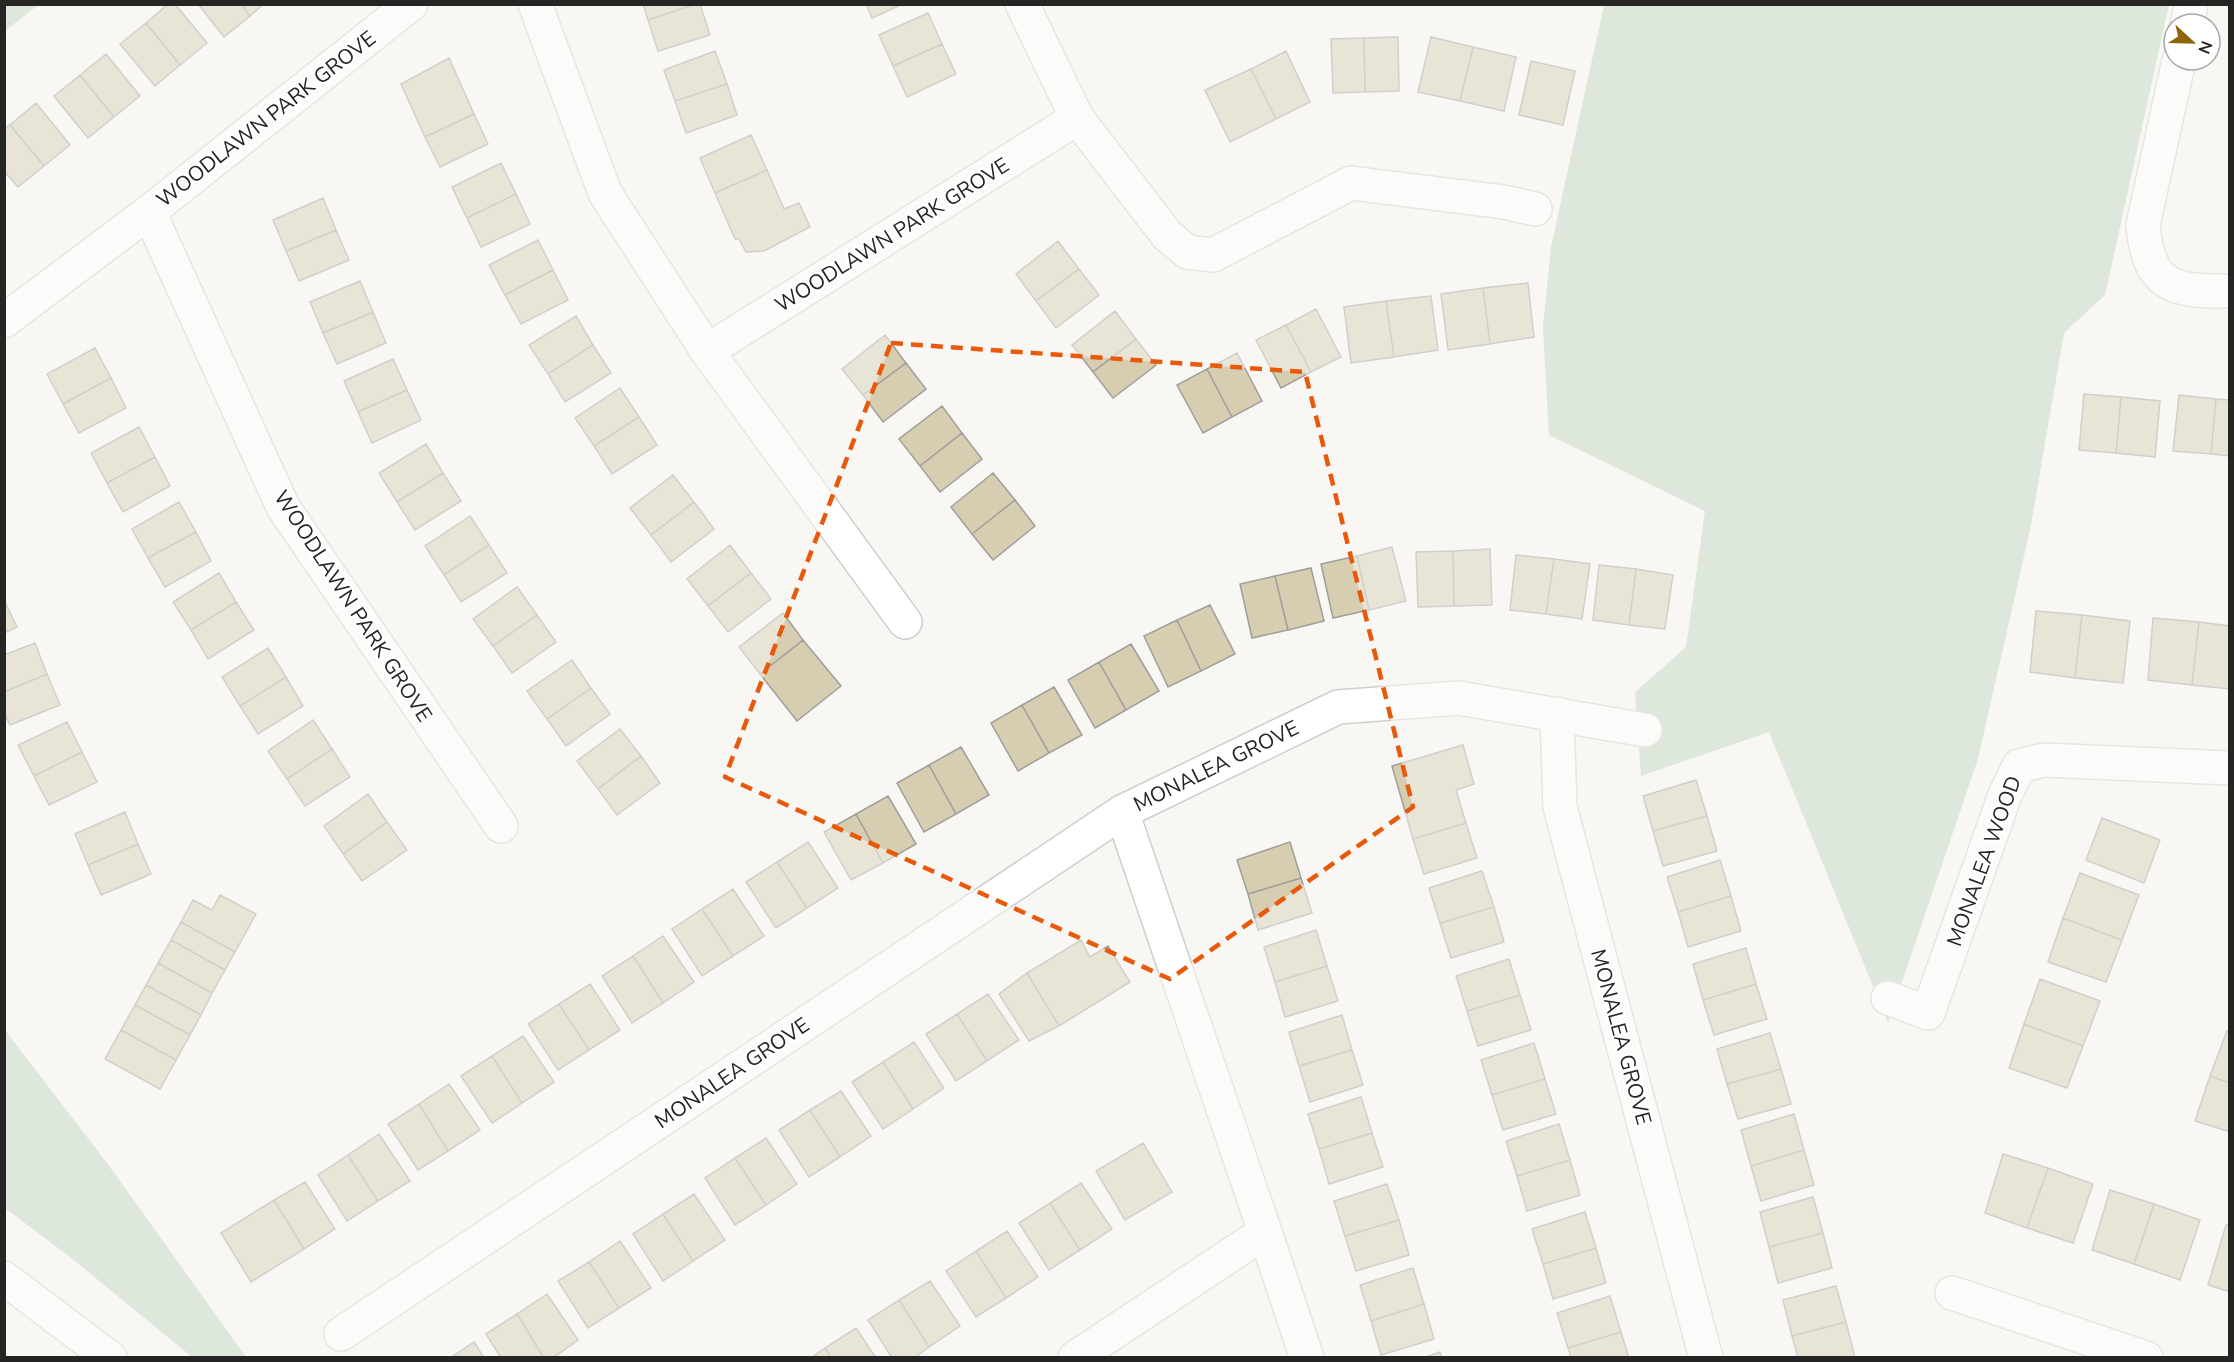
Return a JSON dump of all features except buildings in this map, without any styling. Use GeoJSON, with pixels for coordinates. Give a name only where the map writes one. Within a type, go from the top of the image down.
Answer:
{"type":"FeatureCollection","features":[{"type":"Feature","properties":{"kind":"street","name":"WOODLAWN PARK GROVE"},"geometry":{"type":"LineString","coordinates":[[4,321],[149,212],[411,4]]}},
{"type":"Feature","properties":{"kind":"street"},"geometry":{"type":"LineString","coordinates":[[535,4],[605,193],[707,351],[904,622]]}},
{"type":"Feature","properties":{"kind":"street"},"geometry":{"type":"LineString","coordinates":[[1022,4],[1077,118],[1167,235],[1186,252],[1213,255],[1351,183],[1504,202],[1535,209]]}},
{"type":"Feature","properties":{"kind":"street"},"geometry":{"type":"LineString","coordinates":[[2176,72],[2144,225],[2145,250],[2154,272],[2172,285],[2197,290],[2229,291]]}},
{"type":"Feature","properties":{"kind":"street","name":"WOODLAWN PARK GROVE"},"geometry":{"type":"LineString","coordinates":[[707,351],[1077,118]]}},
{"type":"Feature","properties":{"kind":"street","name":"WOODLAWN PARK GROVE"},"geometry":{"type":"LineString","coordinates":[[149,212],[283,507],[501,826]]}},
{"type":"Feature","properties":{"kind":"street","name":"MONALEA GROVE"},"geometry":{"type":"LineString","coordinates":[[341,1334],[1122,812],[1338,707],[1459,698],[1645,730]]}},
{"type":"Feature","properties":{"kind":"street","name":"MONALEA GROVE"},"geometry":{"type":"LineString","coordinates":[[1557,714],[1560,807],[1706,1358]]}},
{"type":"Feature","properties":{"kind":"street","name":"MONALEA WOOD"},"geometry":{"type":"LineString","coordinates":[[1888,998],[1928,1013],[2006,795],[2019,766],[2044,760],[2229,768]]}},
{"type":"Feature","properties":{"kind":"street","name":"MONALEA GROVE"},"geometry":{"type":"LineString","coordinates":[[1122,812],[1307,1358]]}},
{"type":"Feature","properties":{"kind":"street"},"geometry":{"type":"LineString","coordinates":[[1075,1358],[1265,1232]]}},
{"type":"Feature","properties":{"kind":"street"},"geometry":{"type":"LineString","coordinates":[[4,1278],[110,1358]]}},
{"type":"Feature","properties":{"kind":"street"},"geometry":{"type":"LineString","coordinates":[[1952,1293],[2146,1358]]}},
{"type":"Feature","properties":{"kind":"highlighted area"},"geometry":{"type":"Polygon","coordinates":[[[891,343],[1305,372],[1413,807],[1170,979],[725,777],[891,343]]]}},
{"type":"Feature","properties":{"kind":"green space"},"geometry":{"type":"Polygon","coordinates":[[[5,4],[38,4],[38,5],[5,31],[5,4]]]}},
{"type":"Feature","properties":{"kind":"green space"},"geometry":{"type":"Polygon","coordinates":[[[1604,5],[2169,5],[2167,12],[2162,12],[2162,37],[2105,295],[2064,333],[2031,525],[1978,759],[1888,1023],[1769,732],[1641,776],[1635,692],[1686,647],[1705,511],[1549,435],[1543,327],[1551,247],[1604,5]]]}},
{"type":"Feature","properties":{"kind":"green space"},"geometry":{"type":"Polygon","coordinates":[[[5,1030],[107,1163],[246,1357],[192,1357],[70,1257],[5,1208],[5,1030]]]}}]}
